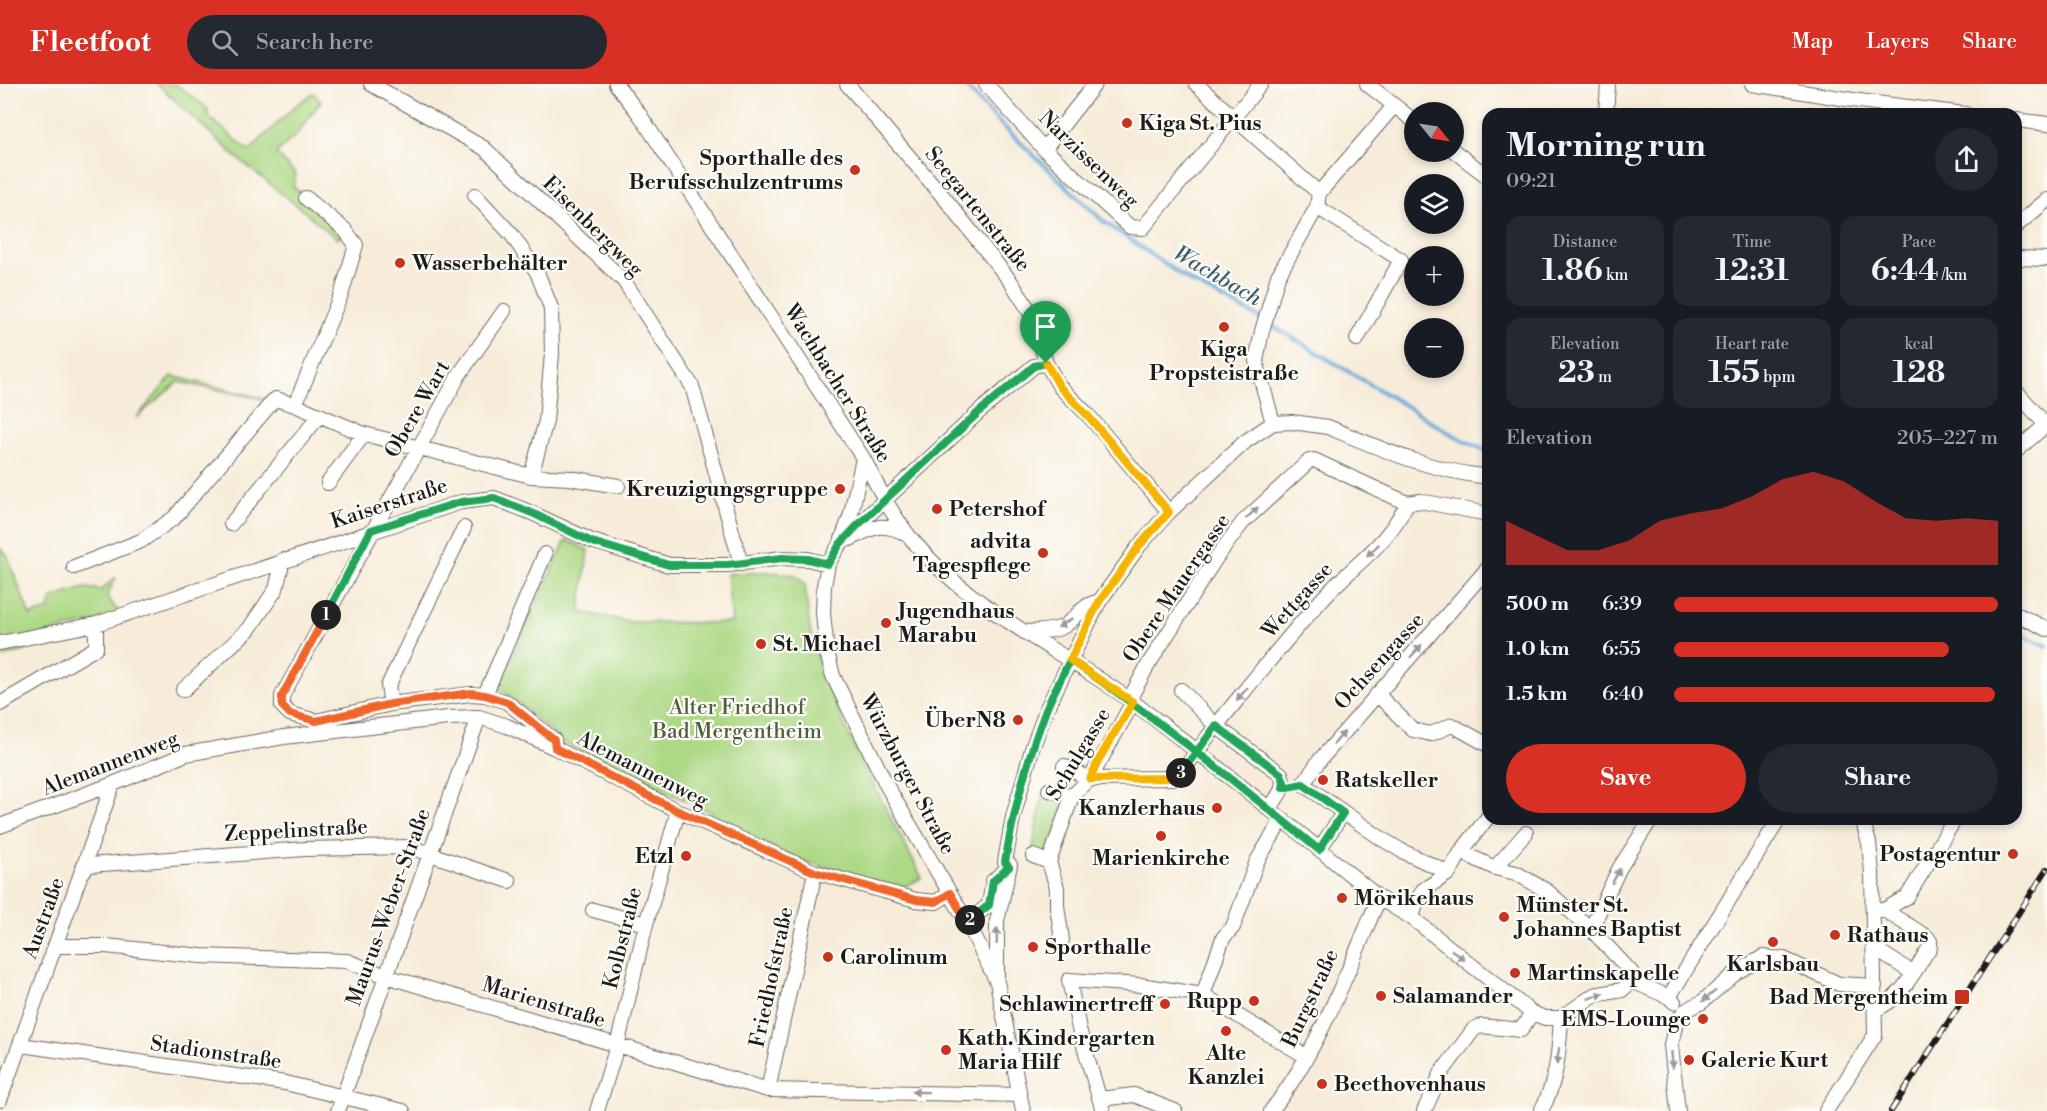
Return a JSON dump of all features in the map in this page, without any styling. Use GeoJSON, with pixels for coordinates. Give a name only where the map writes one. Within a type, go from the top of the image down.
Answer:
{"type":"FeatureCollection","features":[{"type":"Feature","properties":{"kind":"street","name":"Eisenbergweg"},"geometry":{"type":"LineString","coordinates":[[370,84],[484,148],[624,281],[692,386],[741,564]]}},
{"type":"Feature","properties":{"kind":"street","name":"Wachbacher Straße"},"geometry":{"type":"LineString","coordinates":[[616,84],[640,116],[863,458],[885,501],[926,555],[960,586],[1131,701],[1197,751],[1379,898],[1412,918],[1532,1013]]}},
{"type":"Feature","properties":{"kind":"street","name":"Seegartenstraße"},"geometry":{"type":"LineString","coordinates":[[847,84],[946,200],[1011,282],[1035,325],[1046,363],[1060,387],[1089,417],[1169,512]]}},
{"type":"Feature","properties":{"kind":"street","name":"Narzissenweg"},"geometry":{"type":"LineString","coordinates":[[986,84],[1044,149],[1130,227],[1143,228],[1235,117]]}},
{"type":"Feature","properties":{"kind":"street"},"geometry":{"type":"LineString","coordinates":[[1044,149],[1095,84]]}},
{"type":"Feature","properties":{"kind":"street"},"geometry":{"type":"LineString","coordinates":[[1196,84],[1319,193]]}},
{"type":"Feature","properties":{"kind":"street"},"geometry":{"type":"LineString","coordinates":[[1235,117],[1261,84]]}},
{"type":"Feature","properties":{"kind":"street"},"geometry":{"type":"LineString","coordinates":[[1367,84],[1404,113]]}},
{"type":"Feature","properties":{"kind":"street"},"geometry":{"type":"LineString","coordinates":[[1606,108],[1608,84]]}},
{"type":"Feature","properties":{"kind":"street"},"geometry":{"type":"LineString","coordinates":[[1752,84],[1916,108]]}},
{"type":"Feature","properties":{"kind":"street"},"geometry":{"type":"LineString","coordinates":[[1273,423],[1256,361],[1266,315],[1278,276],[1317,207],[1319,193],[1395,106]]}},
{"type":"Feature","properties":{"kind":"street"},"geometry":{"type":"LineString","coordinates":[[2022,121],[2047,124]]}},
{"type":"Feature","properties":{"kind":"street"},"geometry":{"type":"LineString","coordinates":[[1464,159],[1482,172]]}},
{"type":"Feature","properties":{"kind":"street"},"geometry":{"type":"LineString","coordinates":[[475,195],[512,235],[537,272],[551,308],[552,354],[546,422],[531,476]]}},
{"type":"Feature","properties":{"kind":"street"},"geometry":{"type":"LineString","coordinates":[[295,405],[342,292],[356,245],[345,230],[306,198]]}},
{"type":"Feature","properties":{"kind":"street"},"geometry":{"type":"LineString","coordinates":[[2022,221],[2047,200]]}},
{"type":"Feature","properties":{"kind":"street"},"geometry":{"type":"LineString","coordinates":[[1317,207],[1401,260],[1357,339]]}},
{"type":"Feature","properties":{"kind":"street"},"geometry":{"type":"LineString","coordinates":[[2022,258],[2047,259]]}},
{"type":"Feature","properties":{"kind":"street","name":"Obere Wart"},"geometry":{"type":"LineString","coordinates":[[391,704],[316,721],[290,714],[282,706],[282,696],[371,530],[459,375],[504,311]]}},
{"type":"Feature","properties":{"kind":"street","name":"Würzburger Straße"},"geometry":{"type":"LineString","coordinates":[[1023,1111],[997,981],[967,922],[888,788],[833,676],[827,652],[823,613],[828,564],[840,544],[980,411],[1034,366],[1046,363]]}},
{"type":"Feature","properties":{"kind":"street"},"geometry":{"type":"LineString","coordinates":[[2022,397],[2047,424],[2022,446]]}},
{"type":"Feature","properties":{"kind":"street"},"geometry":{"type":"LineString","coordinates":[[74,567],[141,541],[174,518],[276,399],[364,434],[531,476],[570,478],[618,486]]}},
{"type":"Feature","properties":{"kind":"street"},"geometry":{"type":"LineString","coordinates":[[231,524],[320,415]]}},
{"type":"Feature","properties":{"kind":"street"},"geometry":{"type":"LineString","coordinates":[[997,981],[997,921],[1017,832],[1011,822],[1047,708],[1099,602],[1139,546],[1169,512],[1246,441],[1273,423],[1292,422],[1328,427],[1410,461],[1458,474],[1482,476]]}},
{"type":"Feature","properties":{"kind":"street"},"geometry":{"type":"LineString","coordinates":[[328,483],[364,434]]}},
{"type":"Feature","properties":{"kind":"street"},"geometry":{"type":"LineString","coordinates":[[840,544],[851,514],[863,458]]}},
{"type":"Feature","properties":{"kind":"street","name":"Obere Mauergasse"},"geometry":{"type":"LineString","coordinates":[[1131,701],[1148,665],[1216,558],[1243,522],[1309,461],[1314,460],[1407,503],[1420,501],[1482,513]]}},
{"type":"Feature","properties":{"kind":"street","name":"Kaiserstraße"},"geometry":{"type":"LineString","coordinates":[[0,643],[96,624],[371,530],[461,502],[494,498],[532,513],[592,542],[669,565],[741,564],[782,558],[808,559],[828,564]]}},
{"type":"Feature","properties":{"kind":"street"},"geometry":{"type":"LineString","coordinates":[[851,514],[866,505],[885,501]]}},
{"type":"Feature","properties":{"kind":"street","name":"Wettgasse"},"geometry":{"type":"LineString","coordinates":[[1090,779],[1173,778],[1181,773],[1216,726],[1327,595],[1386,538],[1399,520],[1407,503]]}},
{"type":"Feature","properties":{"kind":"street"},"geometry":{"type":"LineString","coordinates":[[840,544],[872,528],[887,526],[909,535]]}},
{"type":"Feature","properties":{"kind":"street"},"geometry":{"type":"LineString","coordinates":[[464,528],[388,686],[391,704],[471,693],[485,695],[507,702],[554,740],[555,748]]}},
{"type":"Feature","properties":{"kind":"street"},"geometry":{"type":"LineString","coordinates":[[485,695],[545,554]]}},
{"type":"Feature","properties":{"kind":"street"},"geometry":{"type":"LineString","coordinates":[[183,690],[249,629],[276,589],[283,560]]}},
{"type":"Feature","properties":{"kind":"street","name":"Ochsengasse"},"geometry":{"type":"LineString","coordinates":[[1303,784],[1319,761],[1377,694],[1482,577]]}},
{"type":"Feature","properties":{"kind":"street"},"geometry":{"type":"LineString","coordinates":[[1026,632],[1052,631],[1064,626],[1090,603],[1099,602]]}},
{"type":"Feature","properties":{"kind":"street"},"geometry":{"type":"LineString","coordinates":[[2022,617],[2047,629]]}},
{"type":"Feature","properties":{"kind":"street"},"geometry":{"type":"LineString","coordinates":[[0,704],[96,648],[96,624]]}},
{"type":"Feature","properties":{"kind":"street"},"geometry":{"type":"LineString","coordinates":[[1181,690],[1216,726],[1281,774],[1284,782],[1283,788],[1269,809]]}},
{"type":"Feature","properties":{"kind":"street"},"geometry":{"type":"LineString","coordinates":[[1377,694],[1413,730],[1431,734],[1452,725],[1482,742]]}},
{"type":"Feature","properties":{"kind":"street","name":"Schulgasse"},"geometry":{"type":"LineString","coordinates":[[1049,862],[1072,796],[1090,779],[1131,701]]}},
{"type":"Feature","properties":{"kind":"street","name":"Alemannenweg"},"geometry":{"type":"LineString","coordinates":[[0,826],[186,754],[284,737],[448,718],[479,717],[507,726],[555,748],[678,811],[815,872],[916,900],[936,902],[950,893]]}},
{"type":"Feature","properties":{"kind":"street","name":"Maurus-Weber-Straße"},"geometry":{"type":"LineString","coordinates":[[338,1111],[479,717]]}},
{"type":"Feature","properties":{"kind":"street"},"geometry":{"type":"LineString","coordinates":[[1064,766],[1090,779]]}},
{"type":"Feature","properties":{"kind":"street","name":"Austraße"},"geometry":{"type":"LineString","coordinates":[[0,1100],[113,784]]}},
{"type":"Feature","properties":{"kind":"street"},"geometry":{"type":"LineString","coordinates":[[1283,788],[1303,784],[1402,851],[1449,873]]}},
{"type":"Feature","properties":{"kind":"street"},"geometry":{"type":"LineString","coordinates":[[1049,790],[1072,796]]}},
{"type":"Feature","properties":{"kind":"street","name":"Kolbstraße"},"geometry":{"type":"LineString","coordinates":[[597,1111],[617,1046],[646,924],[678,811]]}},
{"type":"Feature","properties":{"kind":"street"},"geometry":{"type":"LineString","coordinates":[[1319,850],[1343,813]]}},
{"type":"Feature","properties":{"kind":"street"},"geometry":{"type":"LineString","coordinates":[[1203,995],[1223,938],[1233,927],[1257,861],[1282,820]]}},
{"type":"Feature","properties":{"kind":"street"},"geometry":{"type":"LineString","coordinates":[[1412,918],[1423,890],[1449,873],[1461,852],[1482,825]]}},
{"type":"Feature","properties":{"kind":"street"},"geometry":{"type":"LineString","coordinates":[[1591,929],[1619,869],[1647,825]]}},
{"type":"Feature","properties":{"kind":"street"},"geometry":{"type":"LineString","coordinates":[[1669,997],[1775,825]]}},
{"type":"Feature","properties":{"kind":"street"},"geometry":{"type":"LineString","coordinates":[[1826,1111],[1875,1035],[1875,949],[1879,910],[1869,843],[1864,825]]}},
{"type":"Feature","properties":{"kind":"street"},"geometry":{"type":"LineString","coordinates":[[1879,910],[1907,897],[1951,825]]}},
{"type":"Feature","properties":{"kind":"street"},"geometry":{"type":"LineString","coordinates":[[1495,868],[1526,833]]}},
{"type":"Feature","properties":{"kind":"street","name":"Zeppelinstraße"},"geometry":{"type":"LineString","coordinates":[[82,872],[89,865],[305,849],[410,847],[509,881]]}},
{"type":"Feature","properties":{"kind":"street"},"geometry":{"type":"LineString","coordinates":[[1424,1111],[1442,1072],[1474,1029],[1481,1026],[1521,1030],[1532,1013],[1545,1018],[1561,1018],[1594,995],[1622,990],[1632,981],[1632,973],[1591,929],[1547,891],[1516,873],[1495,868],[1461,852]]}},
{"type":"Feature","properties":{"kind":"street"},"geometry":{"type":"LineString","coordinates":[[1033,856],[1049,862],[1058,888],[1057,906],[1062,940]]}},
{"type":"Feature","properties":{"kind":"street"},"geometry":{"type":"LineString","coordinates":[[967,922],[989,905],[993,881],[1009,867]]}},
{"type":"Feature","properties":{"kind":"street","name":"Friedhofstraße"},"geometry":{"type":"LineString","coordinates":[[768,1090],[815,872]]}},
{"type":"Feature","properties":{"kind":"street","name":"Burgstraße"},"geometry":{"type":"LineString","coordinates":[[1271,1111],[1288,1089],[1307,1057],[1379,898]]}},
{"type":"Feature","properties":{"kind":"street"},"geometry":{"type":"LineString","coordinates":[[593,910],[646,924]]}},
{"type":"Feature","properties":{"kind":"street"},"geometry":{"type":"LineString","coordinates":[[1875,1010],[1890,1004],[1902,992],[1930,947],[1930,941],[1879,910]]}},
{"type":"Feature","properties":{"kind":"street","name":"Marienstraße"},"geometry":{"type":"LineString","coordinates":[[56,946],[106,946],[201,956],[347,961],[386,976],[768,1090],[1020,1095]]}},
{"type":"Feature","properties":{"kind":"street"},"geometry":{"type":"LineString","coordinates":[[1875,949],[1913,973]]}},
{"type":"Feature","properties":{"kind":"street"},"geometry":{"type":"LineString","coordinates":[[1678,1111],[1671,1045],[1676,1022],[1685,1011],[1702,1002],[1737,972],[1763,957],[1784,959],[1839,984],[1875,986]]}},
{"type":"Feature","properties":{"kind":"street"},"geometry":{"type":"LineString","coordinates":[[1175,1111],[1134,1095],[1101,1105],[1079,1029],[1069,980],[1140,985],[1203,995],[1307,1057]]}},
{"type":"Feature","properties":{"kind":"street"},"geometry":{"type":"LineString","coordinates":[[1632,981],[1669,997],[1685,1011]]}},
{"type":"Feature","properties":{"kind":"street"},"geometry":{"type":"LineString","coordinates":[[1542,1111],[1551,1093],[1559,1056],[1561,1018]]}},
{"type":"Feature","properties":{"kind":"street","name":"Stadionstraße"},"geometry":{"type":"LineString","coordinates":[[21,1045],[285,1083],[344,1095],[404,1111]]}},
{"type":"Feature","properties":{"kind":"green space"},"geometry":{"type":"Polygon","coordinates":[[[157,84],[176,84],[208,109],[208,116],[249,151],[294,107],[313,93],[321,101],[296,135],[276,153],[296,175],[293,186],[345,230],[338,239],[235,156],[157,84]]]}},
{"type":"Feature","properties":{"kind":"green space"},"geometry":{"type":"Polygon","coordinates":[[[172,376],[273,401],[178,382],[136,418],[172,376]]]}},
{"type":"Feature","properties":{"kind":"green space","name":"Alter Friedhof Bad Mergentheim"},"geometry":{"type":"Polygon","coordinates":[[[566,540],[588,550],[580,612],[631,622],[732,623],[727,574],[767,572],[795,575],[805,584],[813,643],[823,674],[862,763],[922,878],[899,889],[800,860],[714,819],[713,813],[562,742],[512,697],[497,688],[566,540]]]}},
{"type":"Feature","properties":{"kind":"green space"},"geometry":{"type":"Polygon","coordinates":[[[0,548],[7,555],[30,616],[49,610],[52,598],[85,588],[101,590],[116,577],[107,596],[121,616],[29,637],[26,651],[0,657],[0,548]]]}},
{"type":"Feature","properties":{"kind":"green space"},"geometry":{"type":"Polygon","coordinates":[[[1042,795],[1065,797],[1049,858],[1032,854],[1042,795]]]}},
{"type":"Feature","properties":{"kind":"waterway","name":"Wachbach"},"geometry":{"type":"LineString","coordinates":[[963,84],[1003,126],[1103,221],[1191,282],[1262,319]]}},
{"type":"Feature","properties":{"kind":"waterway","name":"Wachbach"},"geometry":{"type":"LineString","coordinates":[[1268,323],[1445,431],[1482,449]]}},
{"type":"Feature","properties":{"kind":"waterway","name":"Wachbach"},"geometry":{"type":"LineString","coordinates":[[2022,635],[2047,646]]}},
{"type":"Feature","properties":{"kind":"railway"},"geometry":{"type":"LineString","coordinates":[[1891,1111],[2047,869]]}},
{"type":"Feature","properties":{"kind":"place","name":"Kiga St. Pius"},"geometry":{"type":"Point","coordinates":[1127,123]}},
{"type":"Feature","properties":{"kind":"place","name":"Sporthalle des Berufsschulzentrums"},"geometry":{"type":"Point","coordinates":[855,170]}},
{"type":"Feature","properties":{"kind":"place","name":"Wasserbehälter"},"geometry":{"type":"Point","coordinates":[400,263]}},
{"type":"Feature","properties":{"kind":"place","name":"Kiga Propsteistraße"},"geometry":{"type":"Point","coordinates":[1224,327]}},
{"type":"Feature","properties":{"kind":"place","name":"Kreuzigungsgruppe"},"geometry":{"type":"Point","coordinates":[840,489]}},
{"type":"Feature","properties":{"kind":"place","name":"Petershof"},"geometry":{"type":"Point","coordinates":[937,509]}},
{"type":"Feature","properties":{"kind":"place","name":"advita Tagespflege"},"geometry":{"type":"Point","coordinates":[1043,553]}},
{"type":"Feature","properties":{"kind":"place","name":"Jugendhaus Marabu"},"geometry":{"type":"Point","coordinates":[886,623]}},
{"type":"Feature","properties":{"kind":"place","name":"St. Michael"},"geometry":{"type":"Point","coordinates":[761,644]}},
{"type":"Feature","properties":{"kind":"place","name":"ÜberN8"},"geometry":{"type":"Point","coordinates":[1018,720]}},
{"type":"Feature","properties":{"kind":"place","name":"Ratskeller"},"geometry":{"type":"Point","coordinates":[1323,780]}},
{"type":"Feature","properties":{"kind":"place","name":"Kanzlerhaus"},"geometry":{"type":"Point","coordinates":[1217,808]}},
{"type":"Feature","properties":{"kind":"place","name":"Marienkirche"},"geometry":{"type":"Point","coordinates":[1161,836]}},
{"type":"Feature","properties":{"kind":"place","name":"Postagentur"},"geometry":{"type":"Point","coordinates":[2013,854]}},
{"type":"Feature","properties":{"kind":"place","name":"Etzl"},"geometry":{"type":"Point","coordinates":[686,856]}},
{"type":"Feature","properties":{"kind":"place","name":"Mörikehaus"},"geometry":{"type":"Point","coordinates":[1342,898]}},
{"type":"Feature","properties":{"kind":"place","name":"Münster St. Johannes Baptist"},"geometry":{"type":"Point","coordinates":[1504,917]}},
{"type":"Feature","properties":{"kind":"place","name":"Rathaus"},"geometry":{"type":"Point","coordinates":[1835,935]}},
{"type":"Feature","properties":{"kind":"place","name":"Karlsbau"},"geometry":{"type":"Point","coordinates":[1773,942]}},
{"type":"Feature","properties":{"kind":"place","name":"Sporthalle"},"geometry":{"type":"Point","coordinates":[1033,947]}},
{"type":"Feature","properties":{"kind":"place","name":"Carolinum"},"geometry":{"type":"Point","coordinates":[828,957]}},
{"type":"Feature","properties":{"kind":"place","name":"Martinskapelle"},"geometry":{"type":"Point","coordinates":[1515,973]}},
{"type":"Feature","properties":{"kind":"place","name":"Salamander"},"geometry":{"type":"Point","coordinates":[1381,996]}},
{"type":"Feature","properties":{"kind":"place","name":"Bad Mergentheim"},"geometry":{"type":"Point","coordinates":[1962,997]}},
{"type":"Feature","properties":{"kind":"place","name":"Rupp"},"geometry":{"type":"Point","coordinates":[1254,1001]}},
{"type":"Feature","properties":{"kind":"place","name":"Schlawinertreff"},"geometry":{"type":"Point","coordinates":[1165,1004]}},
{"type":"Feature","properties":{"kind":"place","name":"EMS-Lounge"},"geometry":{"type":"Point","coordinates":[1703,1019]}},
{"type":"Feature","properties":{"kind":"place","name":"Alte Kanzlei"},"geometry":{"type":"Point","coordinates":[1226,1031]}},
{"type":"Feature","properties":{"kind":"place","name":"Kath. Kindergarten Maria Hilf"},"geometry":{"type":"Point","coordinates":[946,1050]}},
{"type":"Feature","properties":{"kind":"place","name":"Galerie Kurt"},"geometry":{"type":"Point","coordinates":[1689,1060]}},
{"type":"Feature","properties":{"kind":"place","name":"Beethovenhaus"},"geometry":{"type":"Point","coordinates":[1322,1084]}},
{"type":"Feature","properties":{"kind":"route"},"geometry":{"type":"LineString","coordinates":[[1046,363],[1034,366],[980,411],[857,526],[840,544],[828,564],[808,559],[782,558],[728,565],[669,565],[592,542],[532,513],[494,498],[461,502],[371,530],[282,696],[282,706],[290,714],[316,721],[391,704],[471,693],[485,695],[507,702],[554,740],[555,748],[678,811],[815,872],[916,900],[936,902],[950,893],[967,922],[989,905],[993,881],[1009,867],[1005,862],[1011,822],[1032,749],[1047,708],[1070,660],[1133,702],[1197,751],[1319,850],[1343,813],[1303,784],[1283,788],[1284,782],[1281,774],[1216,726],[1197,751],[1181,773],[1173,778],[1090,779],[1133,702],[1092,675],[1070,660],[1099,602],[1139,546],[1169,512],[1089,417],[1060,387],[1046,363]]}}]}
